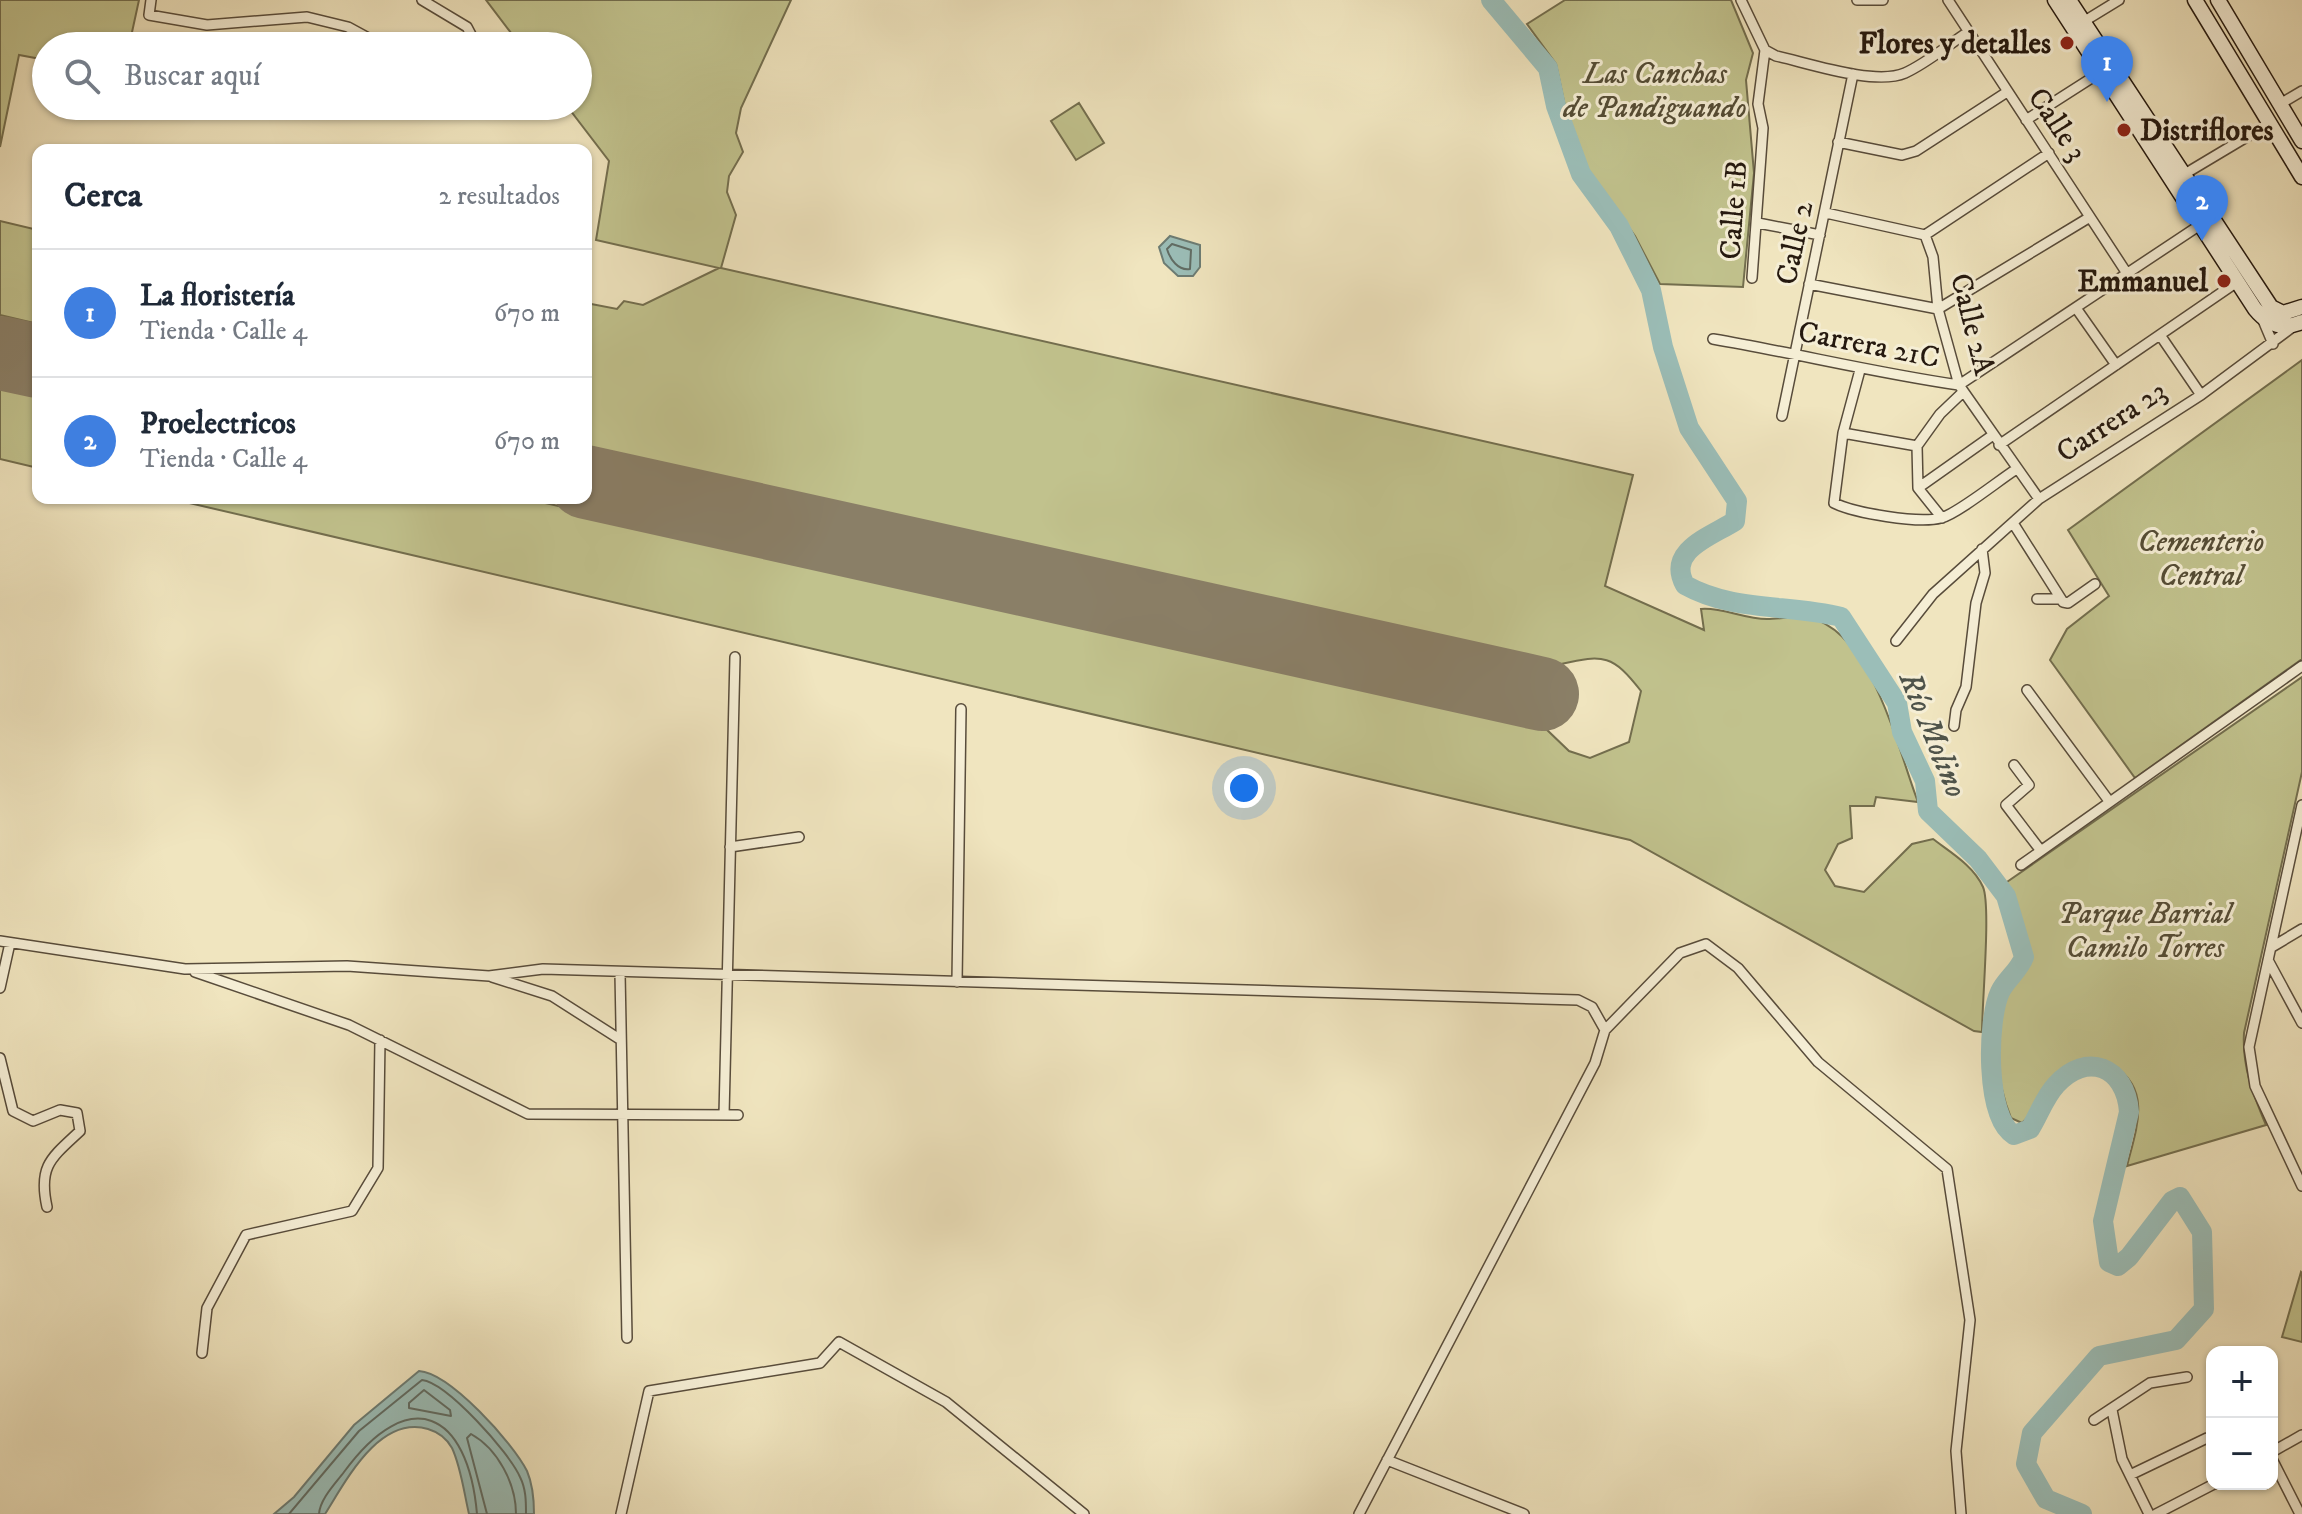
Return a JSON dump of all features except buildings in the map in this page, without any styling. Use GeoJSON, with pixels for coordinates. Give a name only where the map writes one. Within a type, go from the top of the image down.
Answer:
{"type":"FeatureCollection","features":[{"type":"Feature","properties":{"kind":"main road"},"geometry":{"type":"LineString","coordinates":[[2055,0],[2262,318]]}},
{"type":"Feature","properties":{"kind":"main road"},"geometry":{"type":"LineString","coordinates":[[2069,0],[2265,299],[2277,311],[2290,312],[2302,307]]}},
{"type":"Feature","properties":{"kind":"main road"},"geometry":{"type":"LineString","coordinates":[[2195,0],[2302,177]]}},
{"type":"Feature","properties":{"kind":"main road"},"geometry":{"type":"LineString","coordinates":[[2218,0],[2302,141]]}},
{"type":"Feature","properties":{"kind":"main road"},"geometry":{"type":"LineString","coordinates":[[2218,37],[2257,65]]}},
{"type":"Feature","properties":{"kind":"main road"},"geometry":{"type":"LineString","coordinates":[[2139,130],[2164,147]]}},
{"type":"Feature","properties":{"kind":"main road","name":"Carrera 23"},"geometry":{"type":"LineString","coordinates":[[2262,318],[2278,326],[2298,324]]}},
{"type":"Feature","properties":{"kind":"street"},"geometry":{"type":"LineString","coordinates":[[151,0],[149,15],[194,24],[307,17],[357,32]]}},
{"type":"Feature","properties":{"kind":"street"},"geometry":{"type":"LineString","coordinates":[[422,0],[467,27],[470,32]]}},
{"type":"Feature","properties":{"kind":"street"},"geometry":{"type":"LineString","coordinates":[[1741,0],[1765,50],[1776,56],[1853,74],[1894,77],[1907,72],[1968,32]]}},
{"type":"Feature","properties":{"kind":"street"},"geometry":{"type":"LineString","coordinates":[[1857,0],[1883,0]]}},
{"type":"Feature","properties":{"kind":"street","name":"Calle 3"},"geometry":{"type":"LineString","coordinates":[[1948,0],[2128,275]]}},
{"type":"Feature","properties":{"kind":"street"},"geometry":{"type":"LineString","coordinates":[[2083,22],[2119,0]]}},
{"type":"Feature","properties":{"kind":"street","name":"Calle 1B"},"geometry":{"type":"LineString","coordinates":[[1752,278],[1763,128],[1758,104],[1765,50]]}},
{"type":"Feature","properties":{"kind":"street"},"geometry":{"type":"LineString","coordinates":[[2026,120],[2101,72]]}},
{"type":"Feature","properties":{"kind":"street","name":"Calle 2"},"geometry":{"type":"LineString","coordinates":[[1782,416],[1853,74]]}},
{"type":"Feature","properties":{"kind":"street"},"geometry":{"type":"LineString","coordinates":[[2280,104],[2302,91]]}},
{"type":"Feature","properties":{"kind":"street"},"geometry":{"type":"LineString","coordinates":[[1838,142],[1902,155],[1916,151],[2007,92]]}},
{"type":"Feature","properties":{"kind":"street"},"geometry":{"type":"LineString","coordinates":[[2183,175],[2270,123]]}},
{"type":"Feature","properties":{"kind":"street"},"geometry":{"type":"LineString","coordinates":[[1826,213],[1925,235],[2049,153]]}},
{"type":"Feature","properties":{"kind":"street"},"geometry":{"type":"LineString","coordinates":[[1809,284],[1938,309],[2090,217]]}},
{"type":"Feature","properties":{"kind":"street"},"geometry":{"type":"LineString","coordinates":[[1758,223],[1820,235]]}},
{"type":"Feature","properties":{"kind":"street","name":"Carrera 21C"},"geometry":{"type":"LineString","coordinates":[[1713,339],[1961,388],[2200,225]]}},
{"type":"Feature","properties":{"kind":"street","name":"Calle 2A"},"geometry":{"type":"LineString","coordinates":[[1925,235],[1933,257],[1938,309],[1961,388],[2015,470],[2039,499]]}},
{"type":"Feature","properties":{"kind":"street"},"geometry":{"type":"LineString","coordinates":[[1999,445],[2237,282]]}},
{"type":"Feature","properties":{"kind":"street"},"geometry":{"type":"LineString","coordinates":[[2076,308],[2116,365]]}},
{"type":"Feature","properties":{"kind":"street"},"geometry":{"type":"LineString","coordinates":[[2262,318],[2273,344]]}},
{"type":"Feature","properties":{"kind":"street","name":"Carrera 23"},"geometry":{"type":"LineString","coordinates":[[1896,641],[1933,594],[2039,499],[2201,395],[2298,324]]}},
{"type":"Feature","properties":{"kind":"street"},"geometry":{"type":"LineString","coordinates":[[2160,335],[2201,395]]}},
{"type":"Feature","properties":{"kind":"street"},"geometry":{"type":"LineString","coordinates":[[1860,370],[1843,433],[1834,503],[1846,509],[1914,519],[1942,518],[2015,470]]}},
{"type":"Feature","properties":{"kind":"street"},"geometry":{"type":"LineString","coordinates":[[1942,518],[1918,488],[1917,446],[1961,388]]}},
{"type":"Feature","properties":{"kind":"street"},"geometry":{"type":"LineString","coordinates":[[1843,433],[1917,446]]}},
{"type":"Feature","properties":{"kind":"street"},"geometry":{"type":"LineString","coordinates":[[1918,488],[1993,435]]}},
{"type":"Feature","properties":{"kind":"street"},"geometry":{"type":"LineString","coordinates":[[2013,523],[2059,599]]}},
{"type":"Feature","properties":{"kind":"street"},"geometry":{"type":"LineString","coordinates":[[1954,726],[1956,710],[1966,687],[1976,603],[1985,573],[1982,549]]}},
{"type":"Feature","properties":{"kind":"street"},"geometry":{"type":"LineString","coordinates":[[2037,599],[2059,599],[2068,603],[2095,584]]}},
{"type":"Feature","properties":{"kind":"street"},"geometry":{"type":"LineString","coordinates":[[724,1115],[735,657]]}},
{"type":"Feature","properties":{"kind":"street"},"geometry":{"type":"LineString","coordinates":[[2021,865],[2302,666]]}},
{"type":"Feature","properties":{"kind":"street"},"geometry":{"type":"LineString","coordinates":[[2027,690],[2109,801]]}},
{"type":"Feature","properties":{"kind":"street"},"geometry":{"type":"LineString","coordinates":[[957,982],[961,709]]}},
{"type":"Feature","properties":{"kind":"street"},"geometry":{"type":"LineString","coordinates":[[2014,765],[2029,785],[2006,805],[2041,851]]}},
{"type":"Feature","properties":{"kind":"street"},"geometry":{"type":"LineString","coordinates":[[2302,805],[2249,1047],[2255,1086],[2302,1186]]}},
{"type":"Feature","properties":{"kind":"street"},"geometry":{"type":"LineString","coordinates":[[2295,832],[2302,845]]}},
{"type":"Feature","properties":{"kind":"street"},"geometry":{"type":"LineString","coordinates":[[730,847],[799,837]]}},
{"type":"Feature","properties":{"kind":"street"},"geometry":{"type":"LineString","coordinates":[[2272,947],[2302,929]]}},
{"type":"Feature","properties":{"kind":"street"},"geometry":{"type":"LineString","coordinates":[[0,988],[5,942],[185,969],[347,966],[489,976],[543,969],[1578,1000],[1592,1007],[1605,1030]]}},
{"type":"Feature","properties":{"kind":"street"},"geometry":{"type":"LineString","coordinates":[[1359,1514],[1595,1063],[1605,1030],[1680,953],[1706,944],[1738,968],[1818,1062],[1947,1169],[1970,1320],[1956,1451],[1961,1514]]}},
{"type":"Feature","properties":{"kind":"street"},"geometry":{"type":"LineString","coordinates":[[2268,960],[2302,1023]]}},
{"type":"Feature","properties":{"kind":"street"},"geometry":{"type":"LineString","coordinates":[[185,969],[349,1025],[528,1114],[738,1115]]}},
{"type":"Feature","properties":{"kind":"street"},"geometry":{"type":"LineString","coordinates":[[620,973],[627,1338]]}},
{"type":"Feature","properties":{"kind":"street"},"geometry":{"type":"LineString","coordinates":[[489,976],[552,996],[621,1040]]}},
{"type":"Feature","properties":{"kind":"street"},"geometry":{"type":"LineString","coordinates":[[202,1353],[207,1308],[246,1235],[352,1211],[378,1168],[380,1040]]}},
{"type":"Feature","properties":{"kind":"street"},"geometry":{"type":"LineString","coordinates":[[0,1058],[13,1111],[33,1121],[60,1110],[77,1113],[80,1131],[56,1153],[42,1181],[47,1207]]}},
{"type":"Feature","properties":{"kind":"street"},"geometry":{"type":"LineString","coordinates":[[621,1514],[649,1391],[820,1363],[839,1342],[946,1402],[1084,1514]]}},
{"type":"Feature","properties":{"kind":"street"},"geometry":{"type":"LineString","coordinates":[[2094,1420],[2150,1383],[2187,1377]]}},
{"type":"Feature","properties":{"kind":"street"},"geometry":{"type":"LineString","coordinates":[[2112,1410],[2122,1459],[2149,1514]]}},
{"type":"Feature","properties":{"kind":"street"},"geometry":{"type":"LineString","coordinates":[[2278,1449],[2302,1435]]}},
{"type":"Feature","properties":{"kind":"street"},"geometry":{"type":"LineString","coordinates":[[2130,1475],[2206,1438]]}},
{"type":"Feature","properties":{"kind":"street"},"geometry":{"type":"LineString","coordinates":[[1387,1460],[1524,1514]]}},
{"type":"Feature","properties":{"kind":"street"},"geometry":{"type":"LineString","coordinates":[[2278,1471],[2300,1514]]}},
{"type":"Feature","properties":{"kind":"street"},"geometry":{"type":"LineString","coordinates":[[2156,1514],[2206,1488]]}},
{"type":"Feature","properties":{"kind":"green space"},"geometry":{"type":"Polygon","coordinates":[[[0,0],[139,0],[132,32],[32,32],[32,57],[19,55],[0,147],[0,0]]]}},
{"type":"Feature","properties":{"kind":"green space"},"geometry":{"type":"Polygon","coordinates":[[[486,0],[791,0],[741,108],[736,133],[743,152],[729,176],[727,192],[736,215],[721,268],[1633,475],[1605,586],[1704,630],[1701,609],[1758,618],[1810,618],[1832,628],[1850,645],[1866,669],[1880,696],[1918,802],[1876,797],[1874,806],[1850,806],[1852,838],[1838,844],[1825,870],[1835,886],[1864,892],[1912,844],[1933,839],[1968,866],[1979,879],[1985,897],[1982,1032],[1974,1031],[1630,840],[194,504],[550,504],[1545,728],[1569,751],[1590,758],[1629,742],[1641,691],[1623,670],[1607,660],[1588,659],[1561,664],[592,447],[592,304],[617,309],[624,301],[643,305],[719,268],[596,240],[609,161],[578,120],[592,120],[592,32],[510,32],[486,0]]]}},
{"type":"Feature","properties":{"kind":"green space","name":"Las Canchas de Pandiguando"},"geometry":{"type":"Polygon","coordinates":[[[1565,0],[1731,0],[1753,53],[1746,80],[1754,173],[1743,287],[1660,284],[1635,236],[1589,172],[1566,111],[1556,64],[1527,24],[1565,0]]]}},
{"type":"Feature","properties":{"kind":"green space"},"geometry":{"type":"Polygon","coordinates":[[[1079,103],[1104,143],[1076,160],[1051,121],[1079,103]]]}},
{"type":"Feature","properties":{"kind":"green space"},"geometry":{"type":"Polygon","coordinates":[[[0,221],[32,229],[32,323],[0,315],[0,221]]]}},
{"type":"Feature","properties":{"kind":"green space","name":"Cementerio Central"},"geometry":{"type":"Polygon","coordinates":[[[2302,360],[2302,659],[2135,778],[2050,660],[2067,629],[2109,596],[2068,530],[2302,360]]]}},
{"type":"Feature","properties":{"kind":"green space"},"geometry":{"type":"Polygon","coordinates":[[[0,380],[32,388],[32,467],[0,459],[0,380]]]}},
{"type":"Feature","properties":{"kind":"green space","name":"Parque Barrial Camilo Torres"},"geometry":{"type":"Polygon","coordinates":[[[2302,677],[2302,772],[2244,1033],[2247,1069],[2266,1125],[2127,1166],[2137,1125],[2134,1087],[2127,1076],[2115,1067],[2091,1060],[2073,1063],[2059,1071],[2022,1123],[2011,1118],[1999,1074],[1998,1027],[2005,998],[2029,961],[2014,904],[2004,884],[2302,677]]]}},
{"type":"Feature","properties":{"kind":"green space"},"geometry":{"type":"Polygon","coordinates":[[[2302,1273],[2302,1342],[2282,1337],[2302,1273]]]}},
{"type":"Feature","properties":{"kind":"water"},"geometry":{"type":"Polygon","coordinates":[[[1170,236],[1200,245],[1200,267],[1193,276],[1178,276],[1164,263],[1159,247],[1170,236]]]}},
{"type":"Feature","properties":{"kind":"water"},"geometry":{"type":"Polygon","coordinates":[[[419,1371],[432,1375],[463,1396],[509,1444],[529,1476],[534,1514],[469,1514],[458,1463],[450,1445],[432,1430],[410,1427],[379,1441],[366,1454],[325,1514],[274,1514],[294,1497],[354,1425],[419,1371]]]}},
{"type":"Feature","properties":{"kind":"waterway","name":"Río Molino"},"geometry":{"type":"LineString","coordinates":[[1491,0],[1548,68],[1556,106],[1581,174],[1619,226],[1651,290],[1663,347],[1689,428],[1737,501],[1735,521],[1686,553],[1681,573],[1685,585],[1722,600],[1841,617],[1897,703],[1902,732],[1925,781],[1928,811],[1978,859],[2006,896],[2024,957],[2000,992],[1993,1024],[1993,1090],[2005,1125],[2014,1135],[2030,1129],[2056,1085],[2080,1068],[2103,1068],[2121,1084],[2129,1112],[2103,1221],[2109,1262],[2118,1266],[2129,1257],[2172,1201],[2180,1197],[2202,1232],[2204,1309],[2176,1340],[2099,1356],[2032,1433],[2026,1464],[2046,1499],[2082,1514]]}},
{"type":"Feature","properties":{"kind":"runway"},"geometry":{"type":"LineString","coordinates":[[0,353],[32,360]]}},
{"type":"Feature","properties":{"kind":"runway"},"geometry":{"type":"LineString","coordinates":[[592,483],[1542,694]]}},
{"type":"Feature","properties":{"kind":"place","name":"Flores y detalles"},"geometry":{"type":"Point","coordinates":[2067,43]}},
{"type":"Feature","properties":{"kind":"place","name":"La floristería"},"geometry":{"type":"Point","coordinates":[2107,102]}},
{"type":"Feature","properties":{"kind":"place","name":"Distriflores"},"geometry":{"type":"Point","coordinates":[2124,130]}},
{"type":"Feature","properties":{"kind":"place","name":"Proelectricos"},"geometry":{"type":"Point","coordinates":[2202,241]}},
{"type":"Feature","properties":{"kind":"place","name":"Emmanuel"},"geometry":{"type":"Point","coordinates":[2224,281]}}]}
